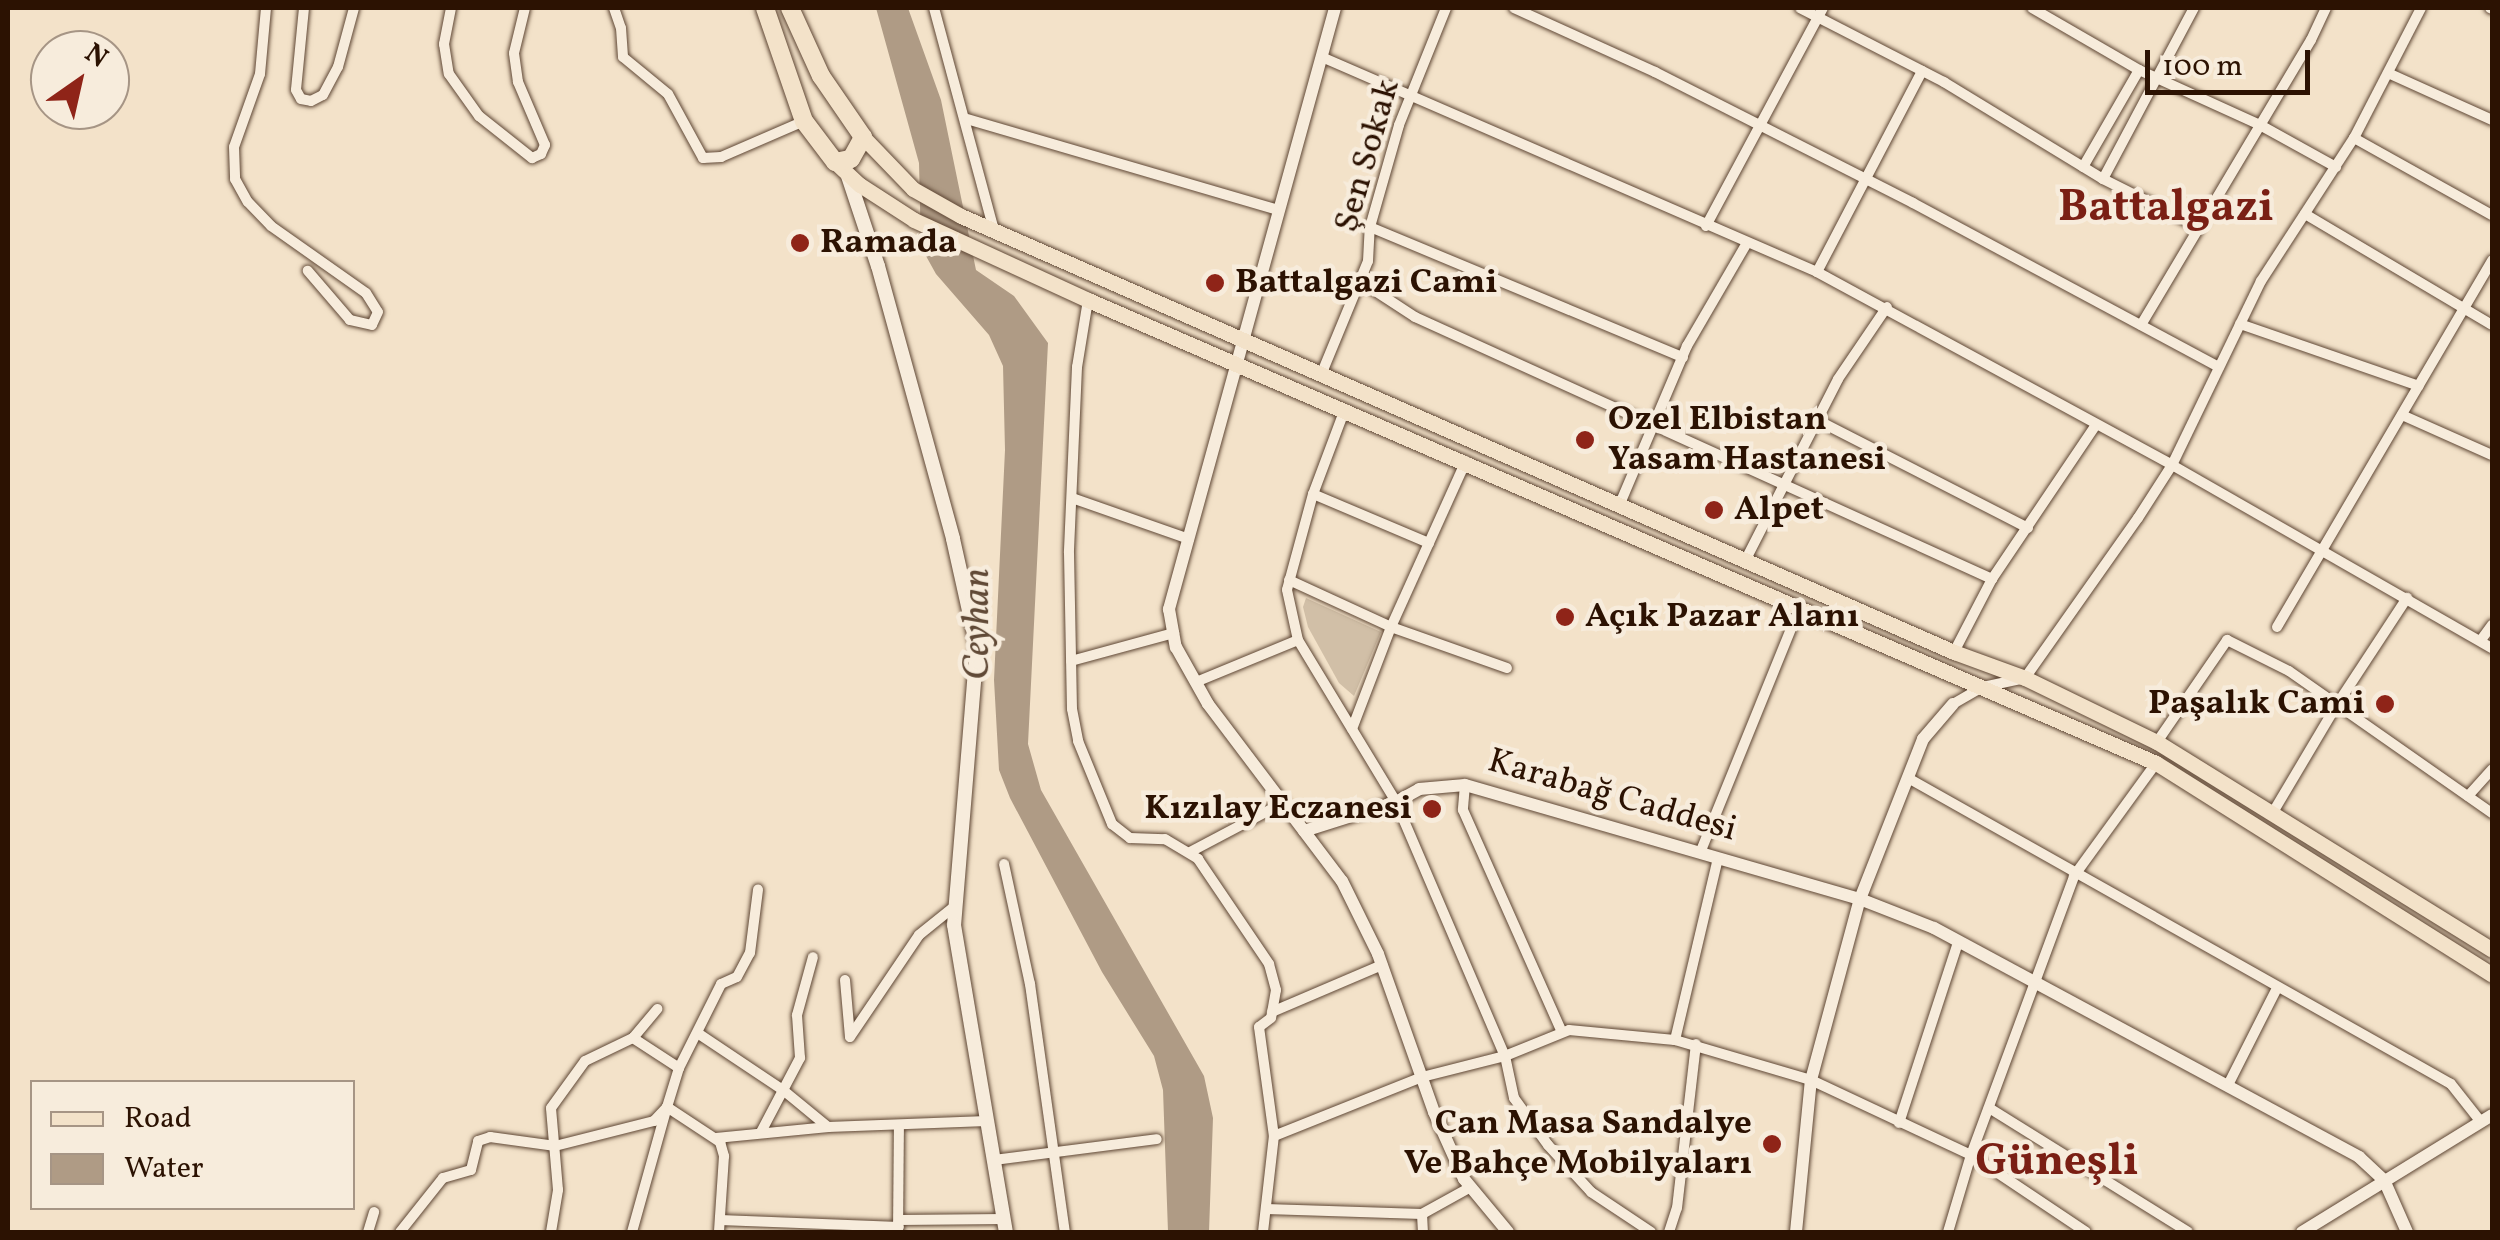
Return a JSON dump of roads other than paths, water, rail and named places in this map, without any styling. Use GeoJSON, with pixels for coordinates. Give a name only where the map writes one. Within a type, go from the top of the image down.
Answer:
{"type":"FeatureCollection","features":[{"type":"Feature","properties":{"kind":"highway"},"geometry":{"type":"LineString","coordinates":[[765,8],[810,129],[841,167],[851,159],[863,137],[813,61],[790,8]]}},
{"type":"Feature","properties":{"kind":"highway"},"geometry":{"type":"LineString","coordinates":[[810,129],[833,118],[849,118]]}},
{"type":"Feature","properties":{"kind":"main road"},"geometry":{"type":"LineString","coordinates":[[863,137],[913,189],[994,231],[1954,652],[2025,678],[2157,742],[2212,772],[2272,814],[2492,950]]}},
{"type":"Feature","properties":{"kind":"main road"},"geometry":{"type":"LineString","coordinates":[[841,167],[914,220],[972,248],[2156,763],[2492,975]]}},
{"type":"Feature","properties":{"kind":"main road"},"geometry":{"type":"LineString","coordinates":[[841,167],[878,266],[953,539],[977,646],[954,925],[1005,1226]]}},
{"type":"Feature","properties":{"kind":"street"},"geometry":{"type":"LineString","coordinates":[[266,8],[260,74],[234,147],[235,179],[248,202],[271,226],[366,292],[378,312],[372,325],[350,320],[308,272]]}},
{"type":"Feature","properties":{"kind":"street"},"geometry":{"type":"LineString","coordinates":[[304,8],[296,90],[302,99],[310,101],[323,95],[338,68],[354,8]]}},
{"type":"Feature","properties":{"kind":"street"},"geometry":{"type":"LineString","coordinates":[[450,8],[444,44],[449,74],[479,116],[532,158],[541,154],[542,130],[518,82],[514,53],[525,8]]}},
{"type":"Feature","properties":{"kind":"street"},"geometry":{"type":"LineString","coordinates":[[614,8],[622,28],[623,57],[668,94],[704,158],[721,157],[810,129]]}},
{"type":"Feature","properties":{"kind":"street"},"geometry":{"type":"LineString","coordinates":[[934,8],[994,231]]}},
{"type":"Feature","properties":{"kind":"street"},"geometry":{"type":"LineString","coordinates":[[1334,8],[1324,58],[1241,341],[1170,609],[1174,633],[1196,682],[1342,881],[1382,965],[1422,1077],[1471,1187],[1508,1232]]}},
{"type":"Feature","properties":{"kind":"street","name":"Şen Sokak"},"geometry":{"type":"LineString","coordinates":[[1321,375],[1368,261],[1370,227],[1410,94],[1446,8]]}},
{"type":"Feature","properties":{"kind":"street"},"geometry":{"type":"LineString","coordinates":[[1514,8],[1758,124],[2219,367]]}},
{"type":"Feature","properties":{"kind":"street"},"geometry":{"type":"LineString","coordinates":[[1800,8],[1820,12],[2103,179],[2197,226]]}},
{"type":"Feature","properties":{"kind":"street"},"geometry":{"type":"LineString","coordinates":[[2032,8],[2139,70],[2260,125],[2336,167]]}},
{"type":"Feature","properties":{"kind":"street"},"geometry":{"type":"LineString","coordinates":[[2103,179],[2194,8]]}},
{"type":"Feature","properties":{"kind":"street"},"geometry":{"type":"LineString","coordinates":[[2141,325],[2326,8]]}},
{"type":"Feature","properties":{"kind":"street"},"geometry":{"type":"LineString","coordinates":[[1796,1232],[1811,1080],[1854,898],[1923,739],[1953,704],[1984,687],[2025,678],[2172,465],[2261,281],[2354,138],[2421,8]]}},
{"type":"Feature","properties":{"kind":"street"},"geometry":{"type":"LineString","coordinates":[[1706,226],[1820,12]]}},
{"type":"Feature","properties":{"kind":"street"},"geometry":{"type":"LineString","coordinates":[[1324,58],[1817,272],[2172,465],[2492,648]]}},
{"type":"Feature","properties":{"kind":"street"},"geometry":{"type":"LineString","coordinates":[[2084,167],[2139,70]]}},
{"type":"Feature","properties":{"kind":"street"},"geometry":{"type":"LineString","coordinates":[[1817,272],[1922,71]]}},
{"type":"Feature","properties":{"kind":"street"},"geometry":{"type":"LineString","coordinates":[[2388,73],[2492,120]]}},
{"type":"Feature","properties":{"kind":"street"},"geometry":{"type":"LineString","coordinates":[[967,120],[1279,210]]}},
{"type":"Feature","properties":{"kind":"street"},"geometry":{"type":"LineString","coordinates":[[2354,138],[2492,215]]}},
{"type":"Feature","properties":{"kind":"street"},"geometry":{"type":"LineString","coordinates":[[2305,214],[2492,325]]}},
{"type":"Feature","properties":{"kind":"street"},"geometry":{"type":"LineString","coordinates":[[1370,227],[1683,357]]}},
{"type":"Feature","properties":{"kind":"street"},"geometry":{"type":"LineString","coordinates":[[1618,506],[1683,357],[1746,243]]}},
{"type":"Feature","properties":{"kind":"street"},"geometry":{"type":"LineString","coordinates":[[2277,628],[2492,260]]}},
{"type":"Feature","properties":{"kind":"street"},"geometry":{"type":"LineString","coordinates":[[1360,280],[1415,317],[1992,579]]}},
{"type":"Feature","properties":{"kind":"street"},"geometry":{"type":"LineString","coordinates":[[1088,300],[1077,367],[1072,498],[1071,661],[1078,741],[1112,824],[1130,838],[1165,839],[1190,852],[1245,923],[1269,964],[1276,990],[1272,1012]]}},
{"type":"Feature","properties":{"kind":"street"},"geometry":{"type":"LineString","coordinates":[[1745,561],[1838,379],[1886,307]]}},
{"type":"Feature","properties":{"kind":"street"},"geometry":{"type":"LineString","coordinates":[[2240,324],[2419,386]]}},
{"type":"Feature","properties":{"kind":"street"},"geometry":{"type":"LineString","coordinates":[[1345,409],[1313,494],[1286,590],[1298,640],[1396,802],[1505,1056],[1514,1098],[1548,1145],[1591,1192],[1651,1232]]}},
{"type":"Feature","properties":{"kind":"street"},"geometry":{"type":"LineString","coordinates":[[2402,415],[2492,455]]}},
{"type":"Feature","properties":{"kind":"street"},"geometry":{"type":"LineString","coordinates":[[1817,420],[2028,528]]}},
{"type":"Feature","properties":{"kind":"street"},"geometry":{"type":"LineString","coordinates":[[1954,652],[1992,579],[2096,425]]}},
{"type":"Feature","properties":{"kind":"street"},"geometry":{"type":"LineString","coordinates":[[1352,729],[1391,627],[1466,462]]}},
{"type":"Feature","properties":{"kind":"street"},"geometry":{"type":"LineString","coordinates":[[1313,494],[1429,543]]}},
{"type":"Feature","properties":{"kind":"street"},"geometry":{"type":"LineString","coordinates":[[1072,498],[1189,539]]}},
{"type":"Feature","properties":{"kind":"street"},"geometry":{"type":"LineString","coordinates":[[1290,580],[1391,627],[1507,668]]}},
{"type":"Feature","properties":{"kind":"street"},"geometry":{"type":"LineString","coordinates":[[2272,814],[2338,702],[2407,598]]}},
{"type":"Feature","properties":{"kind":"street"},"geometry":{"type":"LineString","coordinates":[[1700,853],[1800,606]]}},
{"type":"Feature","properties":{"kind":"street"},"geometry":{"type":"LineString","coordinates":[[2481,640],[2492,625]]}},
{"type":"Feature","properties":{"kind":"street"},"geometry":{"type":"LineString","coordinates":[[1071,661],[1174,633]]}},
{"type":"Feature","properties":{"kind":"street"},"geometry":{"type":"LineString","coordinates":[[1196,682],[1298,640]]}},
{"type":"Feature","properties":{"kind":"street"},"geometry":{"type":"LineString","coordinates":[[2157,742],[2227,640],[2289,671],[2338,702],[2492,813]]}},
{"type":"Feature","properties":{"kind":"street"},"geometry":{"type":"LineString","coordinates":[[1948,1232],[1971,1155],[2074,876],[2156,763]]}},
{"type":"Feature","properties":{"kind":"street"},"geometry":{"type":"LineString","coordinates":[[2468,796],[2492,769]]}},
{"type":"Feature","properties":{"kind":"street"},"geometry":{"type":"LineString","coordinates":[[1908,778],[2276,990],[2451,1084],[2487,1118],[2302,1232]]}},
{"type":"Feature","properties":{"kind":"street"},"geometry":{"type":"LineString","coordinates":[[1465,785],[1464,810],[1562,1032]]}},
{"type":"Feature","properties":{"kind":"street","name":"Karabağ Caddesi"},"geometry":{"type":"LineString","coordinates":[[1304,831],[1396,802],[1419,788],[1465,785],[1854,898],[1934,928],[2359,1157],[2384,1180]]}},
{"type":"Feature","properties":{"kind":"street"},"geometry":{"type":"LineString","coordinates":[[1190,852],[1283,804]]}},
{"type":"Feature","properties":{"kind":"street"},"geometry":{"type":"LineString","coordinates":[[1675,1040],[1718,858]]}},
{"type":"Feature","properties":{"kind":"street"},"geometry":{"type":"LineString","coordinates":[[1004,864],[1030,984],[1065,1232]]}},
{"type":"Feature","properties":{"kind":"street"},"geometry":{"type":"LineString","coordinates":[[632,1232],[679,1068],[721,984],[737,977],[750,953],[758,890]]}},
{"type":"Feature","properties":{"kind":"street"},"geometry":{"type":"LineString","coordinates":[[844,980],[850,1036],[919,935],[955,906]]}},
{"type":"Feature","properties":{"kind":"street"},"geometry":{"type":"LineString","coordinates":[[1900,1123],[1958,943]]}},
{"type":"Feature","properties":{"kind":"street"},"geometry":{"type":"LineString","coordinates":[[761,1132],[800,1058],[797,1015],[813,956]]}},
{"type":"Feature","properties":{"kind":"street"},"geometry":{"type":"LineString","coordinates":[[1263,1232],[1274,1136],[1260,1027],[1272,1012],[1382,965]]}},
{"type":"Feature","properties":{"kind":"street"},"geometry":{"type":"LineString","coordinates":[[2228,1085],[2276,990]]}},
{"type":"Feature","properties":{"kind":"street"},"geometry":{"type":"LineString","coordinates":[[551,1232],[558,1190],[551,1108],[585,1061],[634,1038],[657,1009]]}},
{"type":"Feature","properties":{"kind":"street"},"geometry":{"type":"LineString","coordinates":[[1274,1136],[1422,1077],[1505,1056],[1562,1032],[1618,1032],[1696,1044],[1811,1080],[1971,1155],[2086,1232]]}},
{"type":"Feature","properties":{"kind":"street"},"geometry":{"type":"LineString","coordinates":[[699,1034],[782,1090],[828,1127]]}},
{"type":"Feature","properties":{"kind":"street"},"geometry":{"type":"LineString","coordinates":[[634,1038],[679,1068]]}},
{"type":"Feature","properties":{"kind":"street"},"geometry":{"type":"LineString","coordinates":[[1669,1232],[1677,1208],[1696,1044]]}},
{"type":"Feature","properties":{"kind":"street"},"geometry":{"type":"LineString","coordinates":[[400,1232],[443,1178],[471,1170],[478,1141],[490,1137],[554,1146],[654,1122],[667,1107]]}},
{"type":"Feature","properties":{"kind":"street"},"geometry":{"type":"LineString","coordinates":[[667,1107],[716,1138],[724,1156],[720,1232]]}},
{"type":"Feature","properties":{"kind":"street"},"geometry":{"type":"LineString","coordinates":[[1989,1108],[2188,1232]]}},
{"type":"Feature","properties":{"kind":"street"},"geometry":{"type":"LineString","coordinates":[[716,1138],[828,1127],[988,1121]]}},
{"type":"Feature","properties":{"kind":"street"},"geometry":{"type":"LineString","coordinates":[[899,1125],[899,1226]]}},
{"type":"Feature","properties":{"kind":"street"},"geometry":{"type":"LineString","coordinates":[[994,1160],[1157,1139]]}},
{"type":"Feature","properties":{"kind":"street"},"geometry":{"type":"LineString","coordinates":[[2384,1180],[2407,1232]]}},
{"type":"Feature","properties":{"kind":"street"},"geometry":{"type":"LineString","coordinates":[[1266,1209],[1422,1214],[1471,1187]]}},
{"type":"Feature","properties":{"kind":"street"},"geometry":{"type":"LineString","coordinates":[[368,1232],[374,1212]]}},
{"type":"Feature","properties":{"kind":"street"},"geometry":{"type":"LineString","coordinates":[[1422,1214],[1423,1232]]}},
{"type":"Feature","properties":{"kind":"street"},"geometry":{"type":"LineString","coordinates":[[720,1220],[820,1229],[1005,1226]]}},
{"type":"Feature","properties":{"kind":"water"},"geometry":{"type":"Polygon","coordinates":[[[876,8],[908,8],[941,100],[976,270],[1014,296],[1048,343],[1028,744],[1041,790],[1204,1076],[1213,1118],[1209,1232],[1168,1232],[1163,1090],[1154,1056],[1102,972],[999,770],[994,680],[1005,450],[1003,366],[989,335],[936,274],[921,247],[919,163],[876,8]]]}},
{"type":"Feature","properties":{"kind":"place","name":"Ramada"},"geometry":{"type":"Point","coordinates":[800,243]}},
{"type":"Feature","properties":{"kind":"place","name":"Battalgazi Cami"},"geometry":{"type":"Point","coordinates":[1215,283]}},
{"type":"Feature","properties":{"kind":"place","name":"Ozel Elbistan Yasam Hastanesi"},"geometry":{"type":"Point","coordinates":[1585,440]}},
{"type":"Feature","properties":{"kind":"place","name":"Alpet"},"geometry":{"type":"Point","coordinates":[1714,510]}},
{"type":"Feature","properties":{"kind":"place","name":"Açık Pazar Alanı"},"geometry":{"type":"Point","coordinates":[1565,617]}},
{"type":"Feature","properties":{"kind":"place","name":"Paşalık Cami"},"geometry":{"type":"Point","coordinates":[2385,704]}},
{"type":"Feature","properties":{"kind":"place","name":"Kızılay Eczanesi"},"geometry":{"type":"Point","coordinates":[1432,809]}},
{"type":"Feature","properties":{"kind":"place","name":"Can Masa Sandalye Ve Bahçe Mobilyaları"},"geometry":{"type":"Point","coordinates":[1772,1144]}},
{"type":"Feature","properties":{"kind":"district","name":"Battalgazi"},"geometry":{"type":"Point","coordinates":[2166,209]}},
{"type":"Feature","properties":{"kind":"district","name":"Güneşli"},"geometry":{"type":"Point","coordinates":[2057,1163]}},
{"type":"Feature","properties":{"kind":"water label","name":"Ceyhan"},"geometry":{"type":"Point","coordinates":[979,624]}}]}
